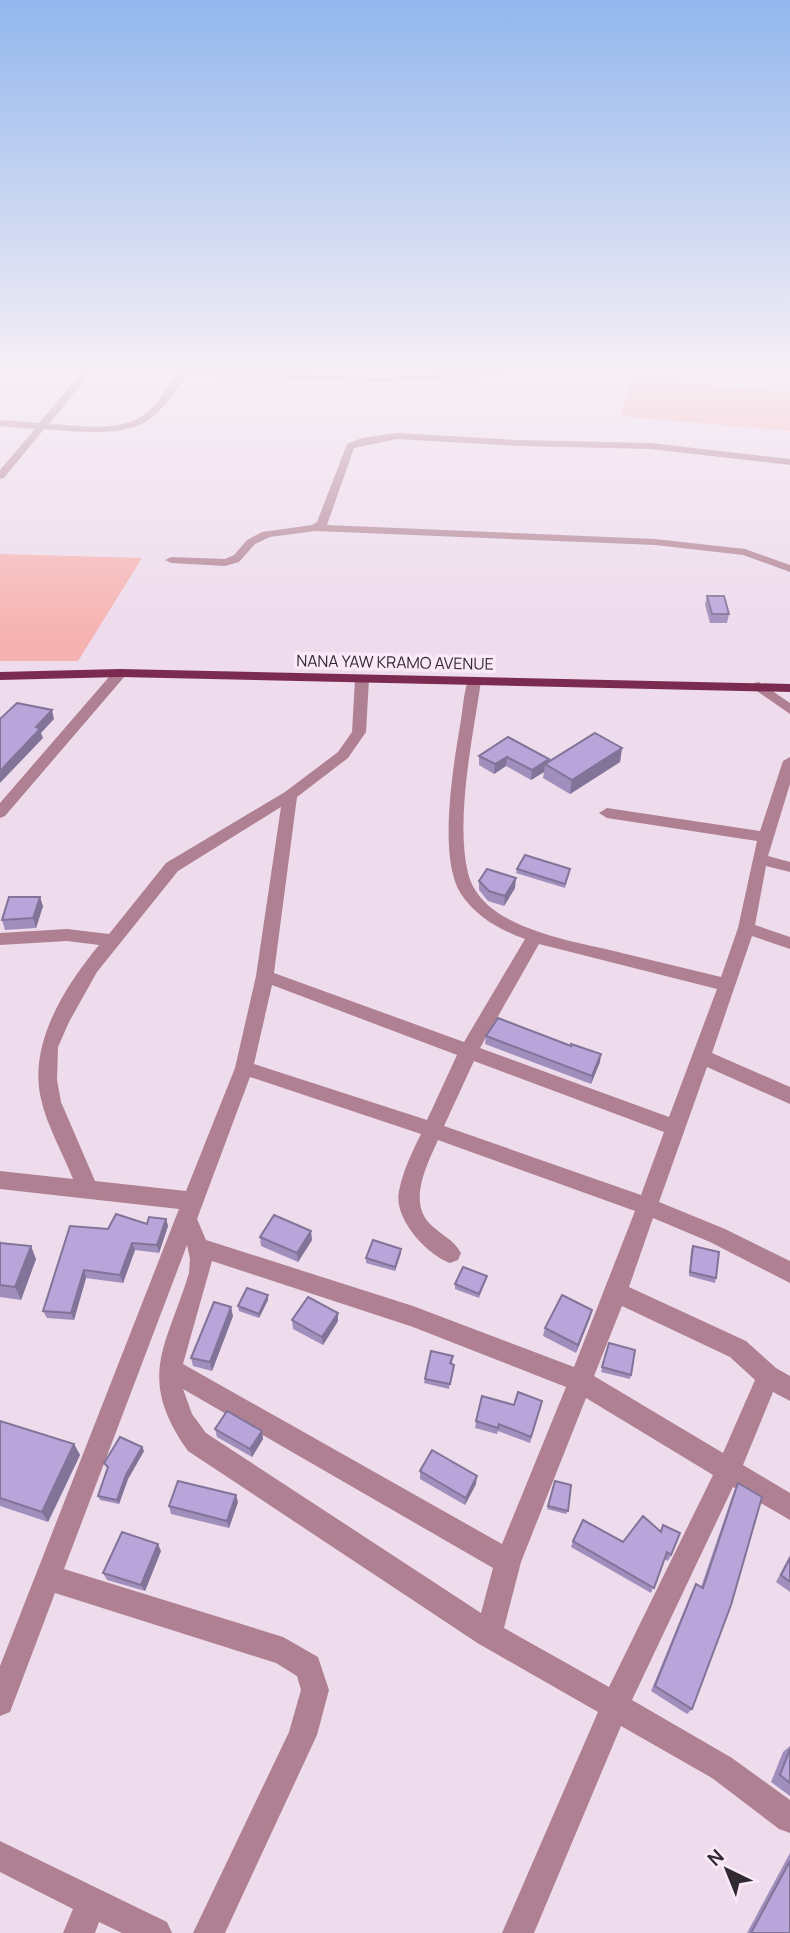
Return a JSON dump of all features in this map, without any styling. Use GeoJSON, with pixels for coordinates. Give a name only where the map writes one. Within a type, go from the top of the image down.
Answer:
{"type":"FeatureCollection","features":[{"type":"Feature","properties":{"kind":"main road","name":"NANA YAW KRAMO AVENUE"},"geometry":{"type":"LineString","coordinates":[[0,676],[120,673],[790,688]]}},
{"type":"Feature","properties":{"kind":"street"},"geometry":{"type":"LineString","coordinates":[[0,476],[14,459]]}},
{"type":"Feature","properties":{"kind":"street"},"geometry":{"type":"LineString","coordinates":[[315,528],[326,518],[333,489],[345,459]]}},
{"type":"Feature","properties":{"kind":"street"},"geometry":{"type":"LineString","coordinates":[[766,459],[790,462]]}},
{"type":"Feature","properties":{"kind":"street"},"geometry":{"type":"LineString","coordinates":[[171,560],[220,563],[232,561],[239,558],[245,546],[267,532],[315,528],[655,542],[745,552],[790,569]]}},
{"type":"Feature","properties":{"kind":"street"},"geometry":{"type":"LineString","coordinates":[[0,813],[120,673]]}},
{"type":"Feature","properties":{"kind":"street"},"geometry":{"type":"LineString","coordinates":[[88,1190],[51,1102],[47,1080],[49,1047],[90,968],[172,867],[289,794],[343,755],[359,732],[362,679]]}},
{"type":"Feature","properties":{"kind":"street"},"geometry":{"type":"LineString","coordinates":[[474,681],[457,800],[458,857],[467,890],[495,918],[535,937],[727,985]]}},
{"type":"Feature","properties":{"kind":"street"},"geometry":{"type":"LineString","coordinates":[[760,686],[790,710]]}},
{"type":"Feature","properties":{"kind":"street"},"geometry":{"type":"LineString","coordinates":[[489,1634],[508,1562],[616,1292],[727,985],[746,928],[763,848],[790,761]]}},
{"type":"Feature","properties":{"kind":"street"},"geometry":{"type":"LineString","coordinates":[[0,1702],[244,1068],[265,976],[289,794]]}},
{"type":"Feature","properties":{"kind":"street"},"geometry":{"type":"LineString","coordinates":[[607,813],[763,848],[790,867]]}},
{"type":"Feature","properties":{"kind":"street"},"geometry":{"type":"LineString","coordinates":[[746,928],[790,943]]}},
{"type":"Feature","properties":{"kind":"street"},"geometry":{"type":"LineString","coordinates":[[0,939],[67,935],[113,940]]}},
{"type":"Feature","properties":{"kind":"street"},"geometry":{"type":"LineString","coordinates":[[450,1253],[418,1227],[408,1194],[418,1162],[468,1052],[535,937]]}},
{"type":"Feature","properties":{"kind":"street"},"geometry":{"type":"LineString","coordinates":[[265,976],[674,1127]]}},
{"type":"Feature","properties":{"kind":"street"},"geometry":{"type":"LineString","coordinates":[[701,1056],[790,1096]]}},
{"type":"Feature","properties":{"kind":"street"},"geometry":{"type":"LineString","coordinates":[[244,1068],[507,1154],[647,1207],[766,1258],[790,1273]]}},
{"type":"Feature","properties":{"kind":"street"},"geometry":{"type":"LineString","coordinates":[[0,1180],[88,1190],[189,1210]]}},
{"type":"Feature","properties":{"kind":"street"},"geometry":{"type":"LineString","coordinates":[[189,1210],[201,1266],[169,1368],[173,1408],[182,1426],[197,1442],[489,1634],[722,1768],[790,1818]]}},
{"type":"Feature","properties":{"kind":"street"},"geometry":{"type":"LineString","coordinates":[[198,1247],[413,1317],[580,1381],[790,1507]]}},
{"type":"Feature","properties":{"kind":"street"},"geometry":{"type":"LineString","coordinates":[[518,1933],[615,1705],[728,1471],[779,1383],[738,1349],[616,1292]]}},
{"type":"Feature","properties":{"kind":"street"},"geometry":{"type":"LineString","coordinates":[[169,1368],[508,1562]]}},
{"type":"Feature","properties":{"kind":"street"},"geometry":{"type":"LineString","coordinates":[[48,1577],[282,1651],[308,1667],[315,1690],[303,1735],[209,1933]]}},
{"type":"Feature","properties":{"kind":"street"},"geometry":{"type":"LineString","coordinates":[[0,1856],[156,1933]]}},
{"type":"Feature","properties":{"kind":"street"},"geometry":{"type":"LineString","coordinates":[[79,1933],[91,1903]]}},
{"type":"Feature","properties":{"kind":"shaded area"},"geometry":{"type":"Polygon","coordinates":[[[0,554],[142,558],[78,661],[0,661],[0,554]]]}},
{"type":"Feature","properties":{"kind":"building"},"geometry":{"type":"Polygon","coordinates":[[[707,596],[724,596],[729,614],[712,614],[707,596]]]}},
{"type":"Feature","properties":{"kind":"building"},"geometry":{"type":"Polygon","coordinates":[[[17,703],[52,710],[36,727],[40,729],[0,771],[0,719],[17,703]]]}},
{"type":"Feature","properties":{"kind":"building"},"geometry":{"type":"Polygon","coordinates":[[[595,733],[622,748],[572,780],[545,764],[595,733]]]}},
{"type":"Feature","properties":{"kind":"building"},"geometry":{"type":"Polygon","coordinates":[[[508,737],[549,759],[532,770],[507,757],[495,764],[479,756],[508,737]]]}},
{"type":"Feature","properties":{"kind":"building"},"geometry":{"type":"Polygon","coordinates":[[[525,855],[570,869],[565,884],[517,869],[525,855]]]}},
{"type":"Feature","properties":{"kind":"building"},"geometry":{"type":"Polygon","coordinates":[[[487,869],[516,878],[505,896],[489,891],[479,881],[487,869]]]}},
{"type":"Feature","properties":{"kind":"building"},"geometry":{"type":"Polygon","coordinates":[[[9,897],[40,897],[33,918],[2,920],[9,897]]]}},
{"type":"Feature","properties":{"kind":"building"},"geometry":{"type":"Polygon","coordinates":[[[498,1018],[571,1046],[601,1054],[592,1076],[486,1036],[498,1018]]]}},
{"type":"Feature","properties":{"kind":"building"},"geometry":{"type":"Polygon","coordinates":[[[116,1214],[147,1224],[149,1217],[166,1219],[157,1245],[132,1243],[120,1275],[84,1270],[71,1313],[43,1311],[70,1226],[108,1229],[116,1214]]]}},
{"type":"Feature","properties":{"kind":"building"},"geometry":{"type":"Polygon","coordinates":[[[274,1215],[311,1231],[297,1253],[260,1237],[274,1215]]]}},
{"type":"Feature","properties":{"kind":"building"},"geometry":{"type":"Polygon","coordinates":[[[373,1240],[401,1249],[395,1267],[366,1258],[373,1240]]]}},
{"type":"Feature","properties":{"kind":"building"},"geometry":{"type":"Polygon","coordinates":[[[0,1243],[31,1246],[15,1287],[0,1285],[0,1243]]]}},
{"type":"Feature","properties":{"kind":"building"},"geometry":{"type":"Polygon","coordinates":[[[693,1246],[719,1252],[716,1278],[690,1272],[693,1246]]]}},
{"type":"Feature","properties":{"kind":"building"},"geometry":{"type":"Polygon","coordinates":[[[463,1267],[487,1276],[479,1294],[455,1284],[463,1267]]]}},
{"type":"Feature","properties":{"kind":"building"},"geometry":{"type":"Polygon","coordinates":[[[247,1288],[268,1295],[259,1314],[238,1306],[247,1288]]]}},
{"type":"Feature","properties":{"kind":"building"},"geometry":{"type":"Polygon","coordinates":[[[562,1295],[592,1310],[578,1345],[545,1328],[562,1295]]]}},
{"type":"Feature","properties":{"kind":"building"},"geometry":{"type":"Polygon","coordinates":[[[308,1297],[338,1313],[322,1337],[292,1320],[308,1297]]]}},
{"type":"Feature","properties":{"kind":"building"},"geometry":{"type":"Polygon","coordinates":[[[214,1302],[231,1307],[210,1362],[191,1358],[214,1302]]]}},
{"type":"Feature","properties":{"kind":"building"},"geometry":{"type":"Polygon","coordinates":[[[609,1343],[635,1350],[631,1375],[602,1367],[609,1343]]]}},
{"type":"Feature","properties":{"kind":"building"},"geometry":{"type":"Polygon","coordinates":[[[431,1351],[453,1356],[450,1363],[454,1365],[450,1384],[425,1379],[431,1351]]]}},
{"type":"Feature","properties":{"kind":"building"},"geometry":{"type":"Polygon","coordinates":[[[518,1392],[542,1401],[531,1437],[499,1424],[498,1428],[476,1421],[482,1396],[514,1405],[518,1392]]]}},
{"type":"Feature","properties":{"kind":"building"},"geometry":{"type":"Polygon","coordinates":[[[227,1411],[262,1431],[250,1449],[215,1429],[227,1411]]]}},
{"type":"Feature","properties":{"kind":"building"},"geometry":{"type":"Polygon","coordinates":[[[0,1421],[74,1444],[42,1512],[0,1498],[0,1421]]]}},
{"type":"Feature","properties":{"kind":"building"},"geometry":{"type":"Polygon","coordinates":[[[120,1437],[142,1447],[126,1475],[117,1500],[98,1496],[108,1467],[104,1463],[120,1437]]]}},
{"type":"Feature","properties":{"kind":"building"},"geometry":{"type":"Polygon","coordinates":[[[432,1450],[477,1476],[466,1498],[420,1471],[432,1450]]]}},
{"type":"Feature","properties":{"kind":"building"},"geometry":{"type":"Polygon","coordinates":[[[178,1481],[236,1495],[227,1521],[169,1506],[178,1481]]]}},
{"type":"Feature","properties":{"kind":"building"},"geometry":{"type":"Polygon","coordinates":[[[555,1481],[571,1485],[568,1511],[548,1506],[555,1481]]]}},
{"type":"Feature","properties":{"kind":"building"},"geometry":{"type":"Polygon","coordinates":[[[738,1483],[762,1497],[731,1605],[692,1709],[655,1686],[696,1584],[703,1588],[738,1483]]]}},
{"type":"Feature","properties":{"kind":"building"},"geometry":{"type":"Polygon","coordinates":[[[643,1516],[661,1532],[663,1525],[680,1533],[671,1555],[667,1552],[654,1588],[573,1541],[583,1520],[623,1542],[643,1516]]]}},
{"type":"Feature","properties":{"kind":"building"},"geometry":{"type":"Polygon","coordinates":[[[122,1532],[158,1544],[141,1585],[103,1573],[122,1532]]]}},
{"type":"Feature","properties":{"kind":"building"},"geometry":{"type":"Polygon","coordinates":[[[790,1558],[790,1582],[781,1575],[790,1558]]]}},
{"type":"Feature","properties":{"kind":"building"},"geometry":{"type":"Polygon","coordinates":[[[790,1749],[790,1783],[780,1775],[790,1749]]]}},
{"type":"Feature","properties":{"kind":"building"},"geometry":{"type":"Polygon","coordinates":[[[790,1861],[790,1933],[751,1933],[790,1861]]]}}]}
